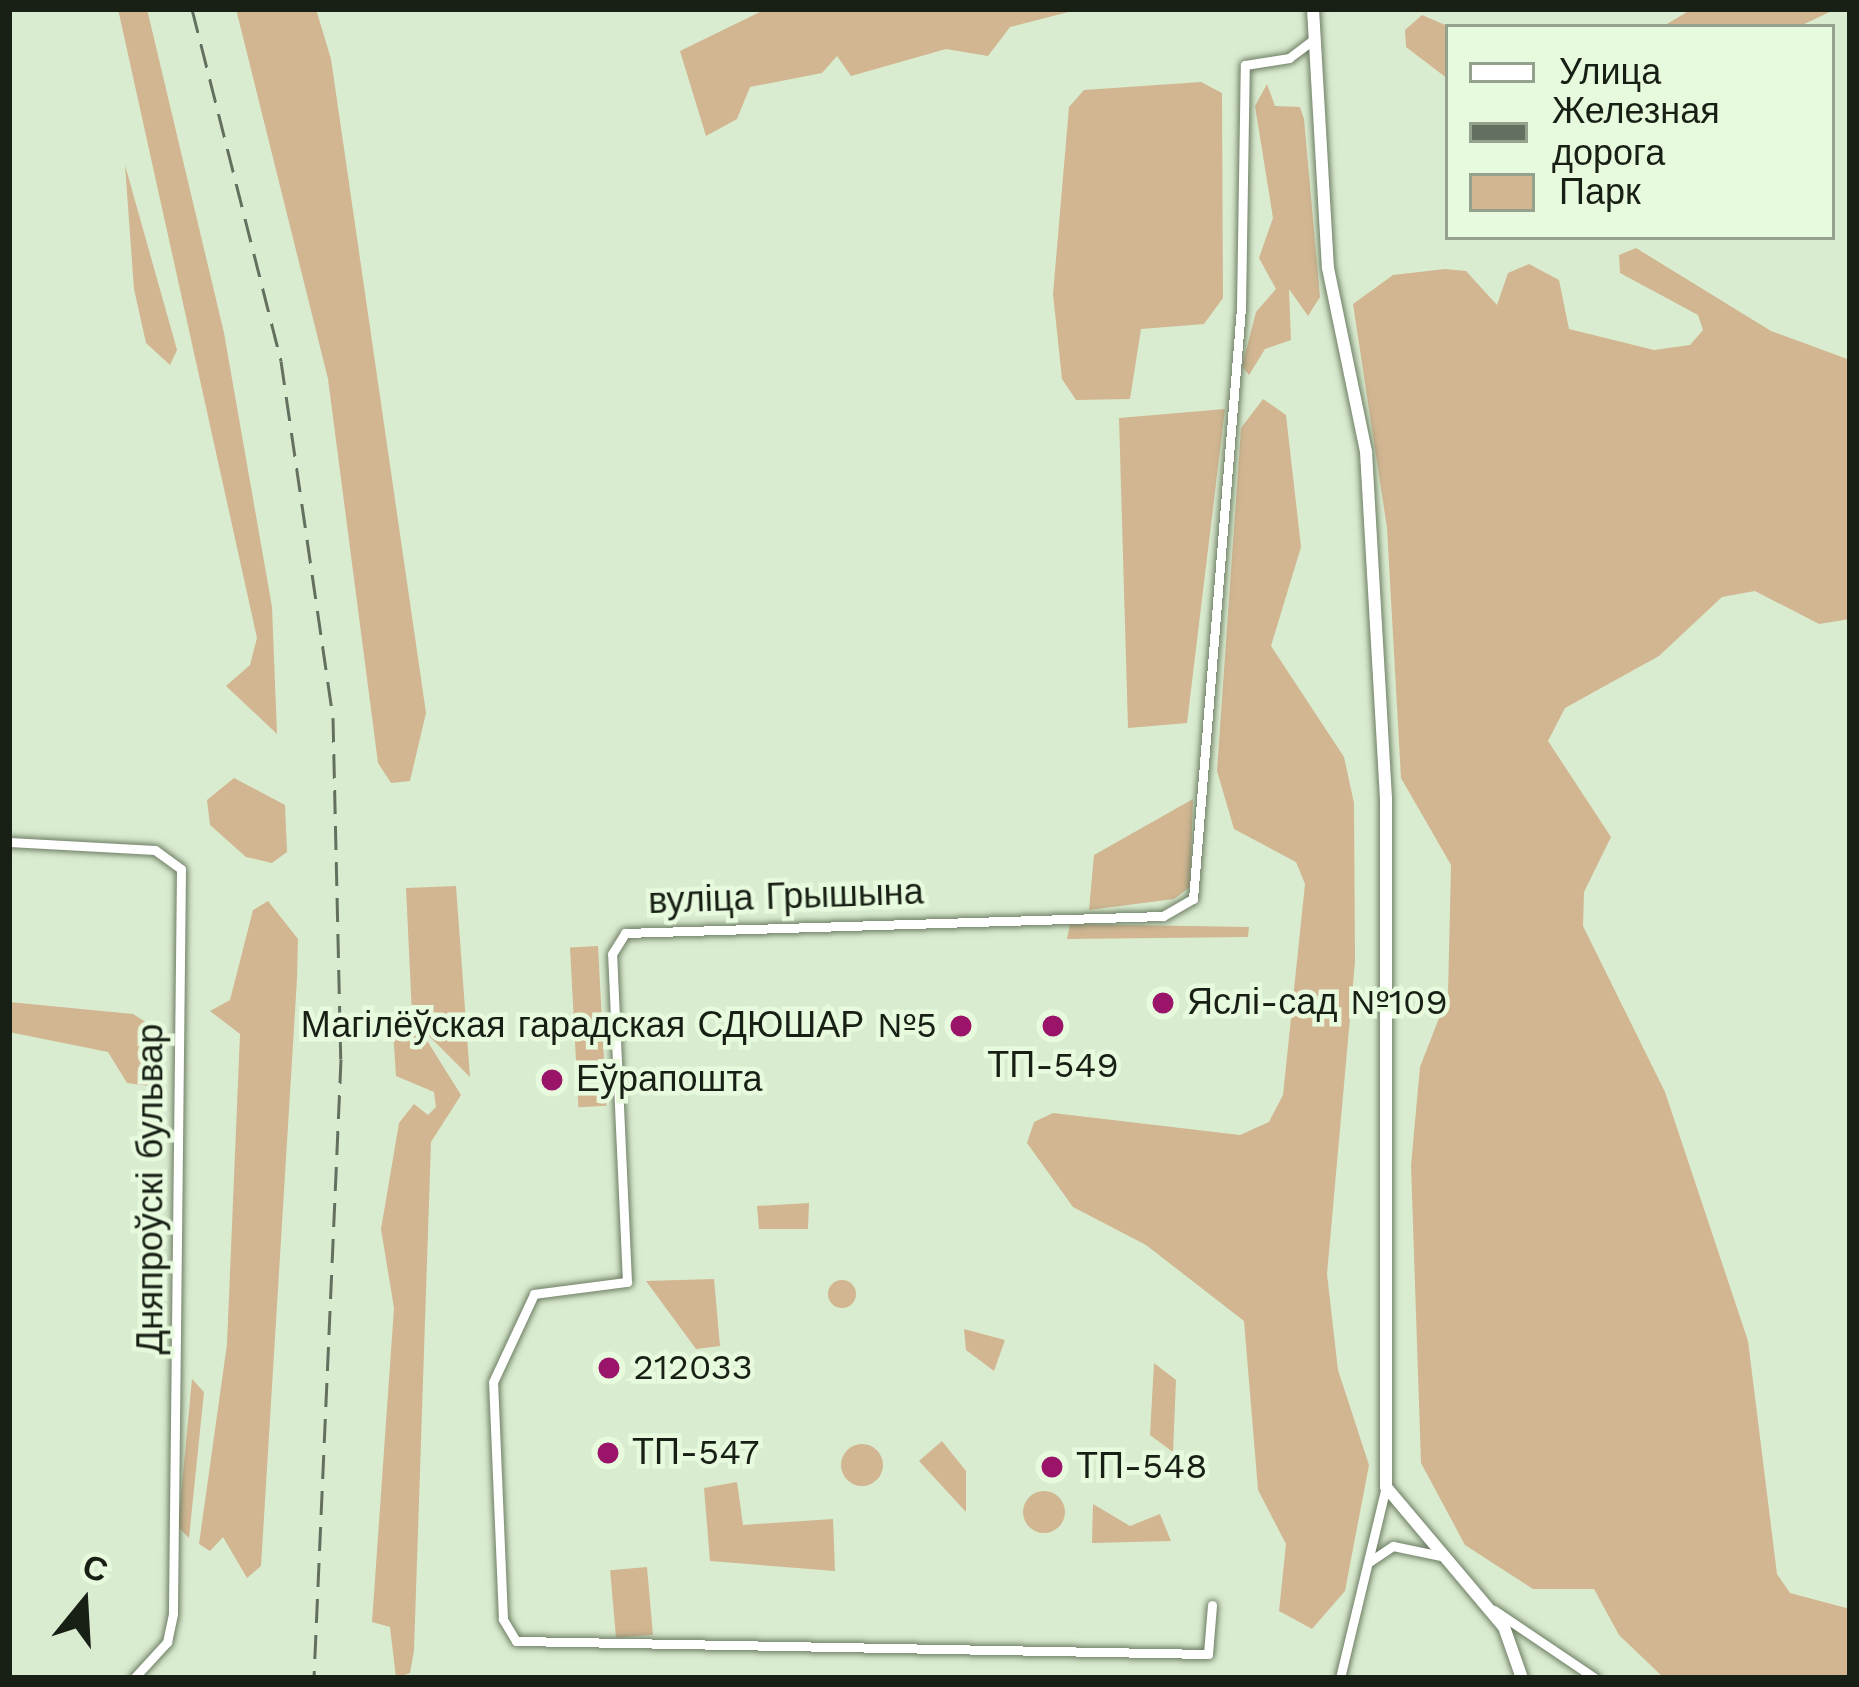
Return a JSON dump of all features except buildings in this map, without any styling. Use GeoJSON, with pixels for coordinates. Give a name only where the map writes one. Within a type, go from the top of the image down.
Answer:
{"type":"FeatureCollection","features":[{"type":"Feature","properties":{"kind":"street"},"geometry":{"type":"LineString","coordinates":[[1313,9],[1328,268],[1366,452],[1386,797],[1386,1486],[1340,1678]]}},
{"type":"Feature","properties":{"kind":"street","name":"вуліца Грышына"},"geometry":{"type":"LineString","coordinates":[[1211,1605],[1208,1654],[516,1641],[502,1619],[493,1382],[534,1294],[627,1282],[612,954],[625,932],[1163,916],[1193,899],[1241,308],[1245,65],[1289,58],[1314,39]]}},
{"type":"Feature","properties":{"kind":"street","name":"Дняпроўскі бульвар"},"geometry":{"type":"LineString","coordinates":[[9,842],[155,850],[181,869],[173,1614],[166,1642],[134,1678]]}},
{"type":"Feature","properties":{"kind":"street"},"geometry":{"type":"LineString","coordinates":[[1386,1486],[1441,1556],[1490,1607],[1594,1678]]}},
{"type":"Feature","properties":{"kind":"street"},"geometry":{"type":"LineString","coordinates":[[1369,1562],[1393,1546],[1441,1556]]}},
{"type":"Feature","properties":{"kind":"street"},"geometry":{"type":"LineString","coordinates":[[1490,1607],[1522,1678]]}},
{"type":"Feature","properties":{"kind":"green space"},"geometry":{"type":"Polygon","coordinates":[[[118,9],[147,9],[224,333],[272,607],[277,734],[226,686],[250,665],[257,638],[118,9]]]}},
{"type":"Feature","properties":{"kind":"green space"},"geometry":{"type":"Polygon","coordinates":[[[236,9],[316,9],[331,59],[426,713],[410,781],[391,783],[378,763],[328,379],[236,9]]]}},
{"type":"Feature","properties":{"kind":"green space"},"geometry":{"type":"Polygon","coordinates":[[[766,9],[1080,9],[1010,27],[988,56],[946,49],[851,76],[837,56],[822,73],[750,87],[737,119],[706,136],[680,51],[766,9]]]}},
{"type":"Feature","properties":{"kind":"green space"},"geometry":{"type":"Polygon","coordinates":[[[1692,9],[1836,9],[1804,24],[1667,24],[1692,9]]]}},
{"type":"Feature","properties":{"kind":"green space"},"geometry":{"type":"Polygon","coordinates":[[[1422,15],[1445,25],[1445,77],[1406,47],[1405,30],[1422,15]]]}},
{"type":"Feature","properties":{"kind":"green space"},"geometry":{"type":"Polygon","coordinates":[[[1201,82],[1222,93],[1223,298],[1204,324],[1141,329],[1130,399],[1076,400],[1062,379],[1053,294],[1069,107],[1084,90],[1201,82]]]}},
{"type":"Feature","properties":{"kind":"green space"},"geometry":{"type":"Polygon","coordinates":[[[1267,84],[1275,106],[1300,107],[1304,119],[1320,297],[1308,316],[1289,289],[1291,340],[1265,349],[1249,375],[1242,366],[1256,312],[1276,289],[1259,258],[1273,218],[1255,106],[1267,84]]]}},
{"type":"Feature","properties":{"kind":"green space"},"geometry":{"type":"Polygon","coordinates":[[[125,165],[177,350],[170,365],[146,343],[134,289],[125,165]]]}},
{"type":"Feature","properties":{"kind":"green space"},"geometry":{"type":"Polygon","coordinates":[[[1636,248],[1771,331],[1850,360],[1850,619],[1819,624],[1755,591],[1722,597],[1659,656],[1565,708],[1548,741],[1611,837],[1584,892],[1583,926],[1665,1092],[1748,1341],[1777,1574],[1790,1593],[1850,1609],[1850,1678],[1664,1678],[1619,1635],[1594,1589],[1533,1589],[1465,1545],[1421,1463],[1411,1165],[1420,1067],[1448,995],[1451,865],[1401,778],[1387,528],[1353,304],[1393,275],[1445,269],[1466,271],[1497,305],[1508,273],[1529,264],[1559,280],[1569,329],[1654,350],[1690,345],[1703,330],[1698,315],[1620,273],[1619,255],[1636,248]]]}},
{"type":"Feature","properties":{"kind":"green space"},"geometry":{"type":"Polygon","coordinates":[[[1263,399],[1286,415],[1301,547],[1271,646],[1344,757],[1354,803],[1355,962],[1327,1274],[1338,1370],[1369,1465],[1345,1591],[1312,1629],[1279,1611],[1286,1544],[1258,1490],[1244,1321],[1146,1245],[1073,1207],[1027,1143],[1034,1122],[1053,1113],[1240,1135],[1269,1122],[1283,1095],[1305,884],[1296,862],[1234,829],[1217,771],[1241,428],[1263,399]]]}},
{"type":"Feature","properties":{"kind":"green space"},"geometry":{"type":"Polygon","coordinates":[[[1225,409],[1187,723],[1128,728],[1119,418],[1225,409]]]}},
{"type":"Feature","properties":{"kind":"green space"},"geometry":{"type":"Polygon","coordinates":[[[234,778],[285,805],[287,852],[272,863],[246,857],[210,825],[207,800],[234,778]]]}},
{"type":"Feature","properties":{"kind":"green space"},"geometry":{"type":"Polygon","coordinates":[[[1193,799],[1190,887],[1174,899],[1089,910],[1094,855],[1193,799]]]}},
{"type":"Feature","properties":{"kind":"green space"},"geometry":{"type":"Polygon","coordinates":[[[456,886],[470,1077],[416,1023],[461,1095],[431,1142],[414,1651],[410,1673],[396,1678],[390,1627],[372,1622],[394,1308],[381,1229],[399,1123],[414,1104],[428,1115],[436,1107],[434,1092],[396,1076],[393,1031],[412,1015],[406,888],[456,886]]]}},
{"type":"Feature","properties":{"kind":"green space"},"geometry":{"type":"Polygon","coordinates":[[[268,901],[298,939],[297,979],[261,1566],[247,1578],[223,1537],[210,1551],[199,1544],[227,1344],[240,1034],[210,1011],[230,1000],[253,910],[268,901]]]}},
{"type":"Feature","properties":{"kind":"green space"},"geometry":{"type":"Polygon","coordinates":[[[1070,924],[1249,927],[1248,937],[1067,939],[1070,924]]]}},
{"type":"Feature","properties":{"kind":"green space"},"geometry":{"type":"Polygon","coordinates":[[[598,946],[606,1106],[578,1107],[570,947],[598,946]]]}},
{"type":"Feature","properties":{"kind":"green space"},"geometry":{"type":"Polygon","coordinates":[[[9,1002],[133,1014],[152,1026],[166,1088],[127,1083],[108,1052],[9,1032],[9,1002]]]}},
{"type":"Feature","properties":{"kind":"green space"},"geometry":{"type":"Polygon","coordinates":[[[809,1203],[808,1229],[759,1229],[757,1206],[809,1203]]]}},
{"type":"Feature","properties":{"kind":"green space"},"geometry":{"type":"Polygon","coordinates":[[[714,1279],[720,1346],[696,1349],[646,1281],[714,1279]]]}},
{"type":"Feature","properties":{"kind":"green space"},"geometry":{"type":"Polygon","coordinates":[[[842,1280],[852,1284],[856,1294],[852,1304],[842,1308],[832,1304],[828,1294],[832,1284],[842,1280]]]}},
{"type":"Feature","properties":{"kind":"green space"},"geometry":{"type":"Polygon","coordinates":[[[964,1329],[1005,1340],[994,1371],[966,1350],[964,1329]]]}},
{"type":"Feature","properties":{"kind":"green space"},"geometry":{"type":"Polygon","coordinates":[[[1154,1363],[1176,1380],[1173,1452],[1150,1435],[1154,1363]]]}},
{"type":"Feature","properties":{"kind":"green space"},"geometry":{"type":"Polygon","coordinates":[[[192,1379],[204,1392],[189,1538],[178,1527],[192,1379]]]}},
{"type":"Feature","properties":{"kind":"green space"},"geometry":{"type":"Polygon","coordinates":[[[942,1441],[966,1471],[966,1512],[919,1461],[942,1441]]]}},
{"type":"Feature","properties":{"kind":"green space"},"geometry":{"type":"Polygon","coordinates":[[[862,1444],[877,1450],[883,1465],[877,1480],[862,1486],[847,1480],[841,1465],[847,1450],[862,1444]]]}},
{"type":"Feature","properties":{"kind":"green space"},"geometry":{"type":"Polygon","coordinates":[[[737,1482],[743,1525],[833,1519],[835,1571],[710,1561],[704,1488],[737,1482]]]}},
{"type":"Feature","properties":{"kind":"green space"},"geometry":{"type":"Polygon","coordinates":[[[1044,1491],[1059,1497],[1065,1512],[1059,1527],[1044,1533],[1029,1527],[1023,1512],[1029,1497],[1044,1491]]]}},
{"type":"Feature","properties":{"kind":"green space"},"geometry":{"type":"Polygon","coordinates":[[[1093,1504],[1130,1526],[1160,1514],[1171,1541],[1092,1543],[1093,1504]]]}},
{"type":"Feature","properties":{"kind":"green space"},"geometry":{"type":"Polygon","coordinates":[[[647,1567],[653,1635],[616,1638],[610,1570],[647,1567]]]}},
{"type":"Feature","properties":{"kind":"railway"},"geometry":{"type":"LineString","coordinates":[[192,9],[281,361],[333,718],[341,1059],[314,1678]]}},
{"type":"Feature","properties":{"kind":"place","name":"Яслі-сад №109"},"geometry":{"type":"Point","coordinates":[1163,1003]}},
{"type":"Feature","properties":{"kind":"place","name":"Магілёўская гарадская СДЮШАР №5"},"geometry":{"type":"Point","coordinates":[961,1026]}},
{"type":"Feature","properties":{"kind":"place","name":"ТП-549"},"geometry":{"type":"Point","coordinates":[1053,1026]}},
{"type":"Feature","properties":{"kind":"place","name":"Еўрапошта"},"geometry":{"type":"Point","coordinates":[552,1080]}},
{"type":"Feature","properties":{"kind":"place","name":"212033"},"geometry":{"type":"Point","coordinates":[609,1368]}},
{"type":"Feature","properties":{"kind":"place","name":"ТП-547"},"geometry":{"type":"Point","coordinates":[608,1453]}},
{"type":"Feature","properties":{"kind":"place","name":"ТП-548"},"geometry":{"type":"Point","coordinates":[1052,1467]}}]}
